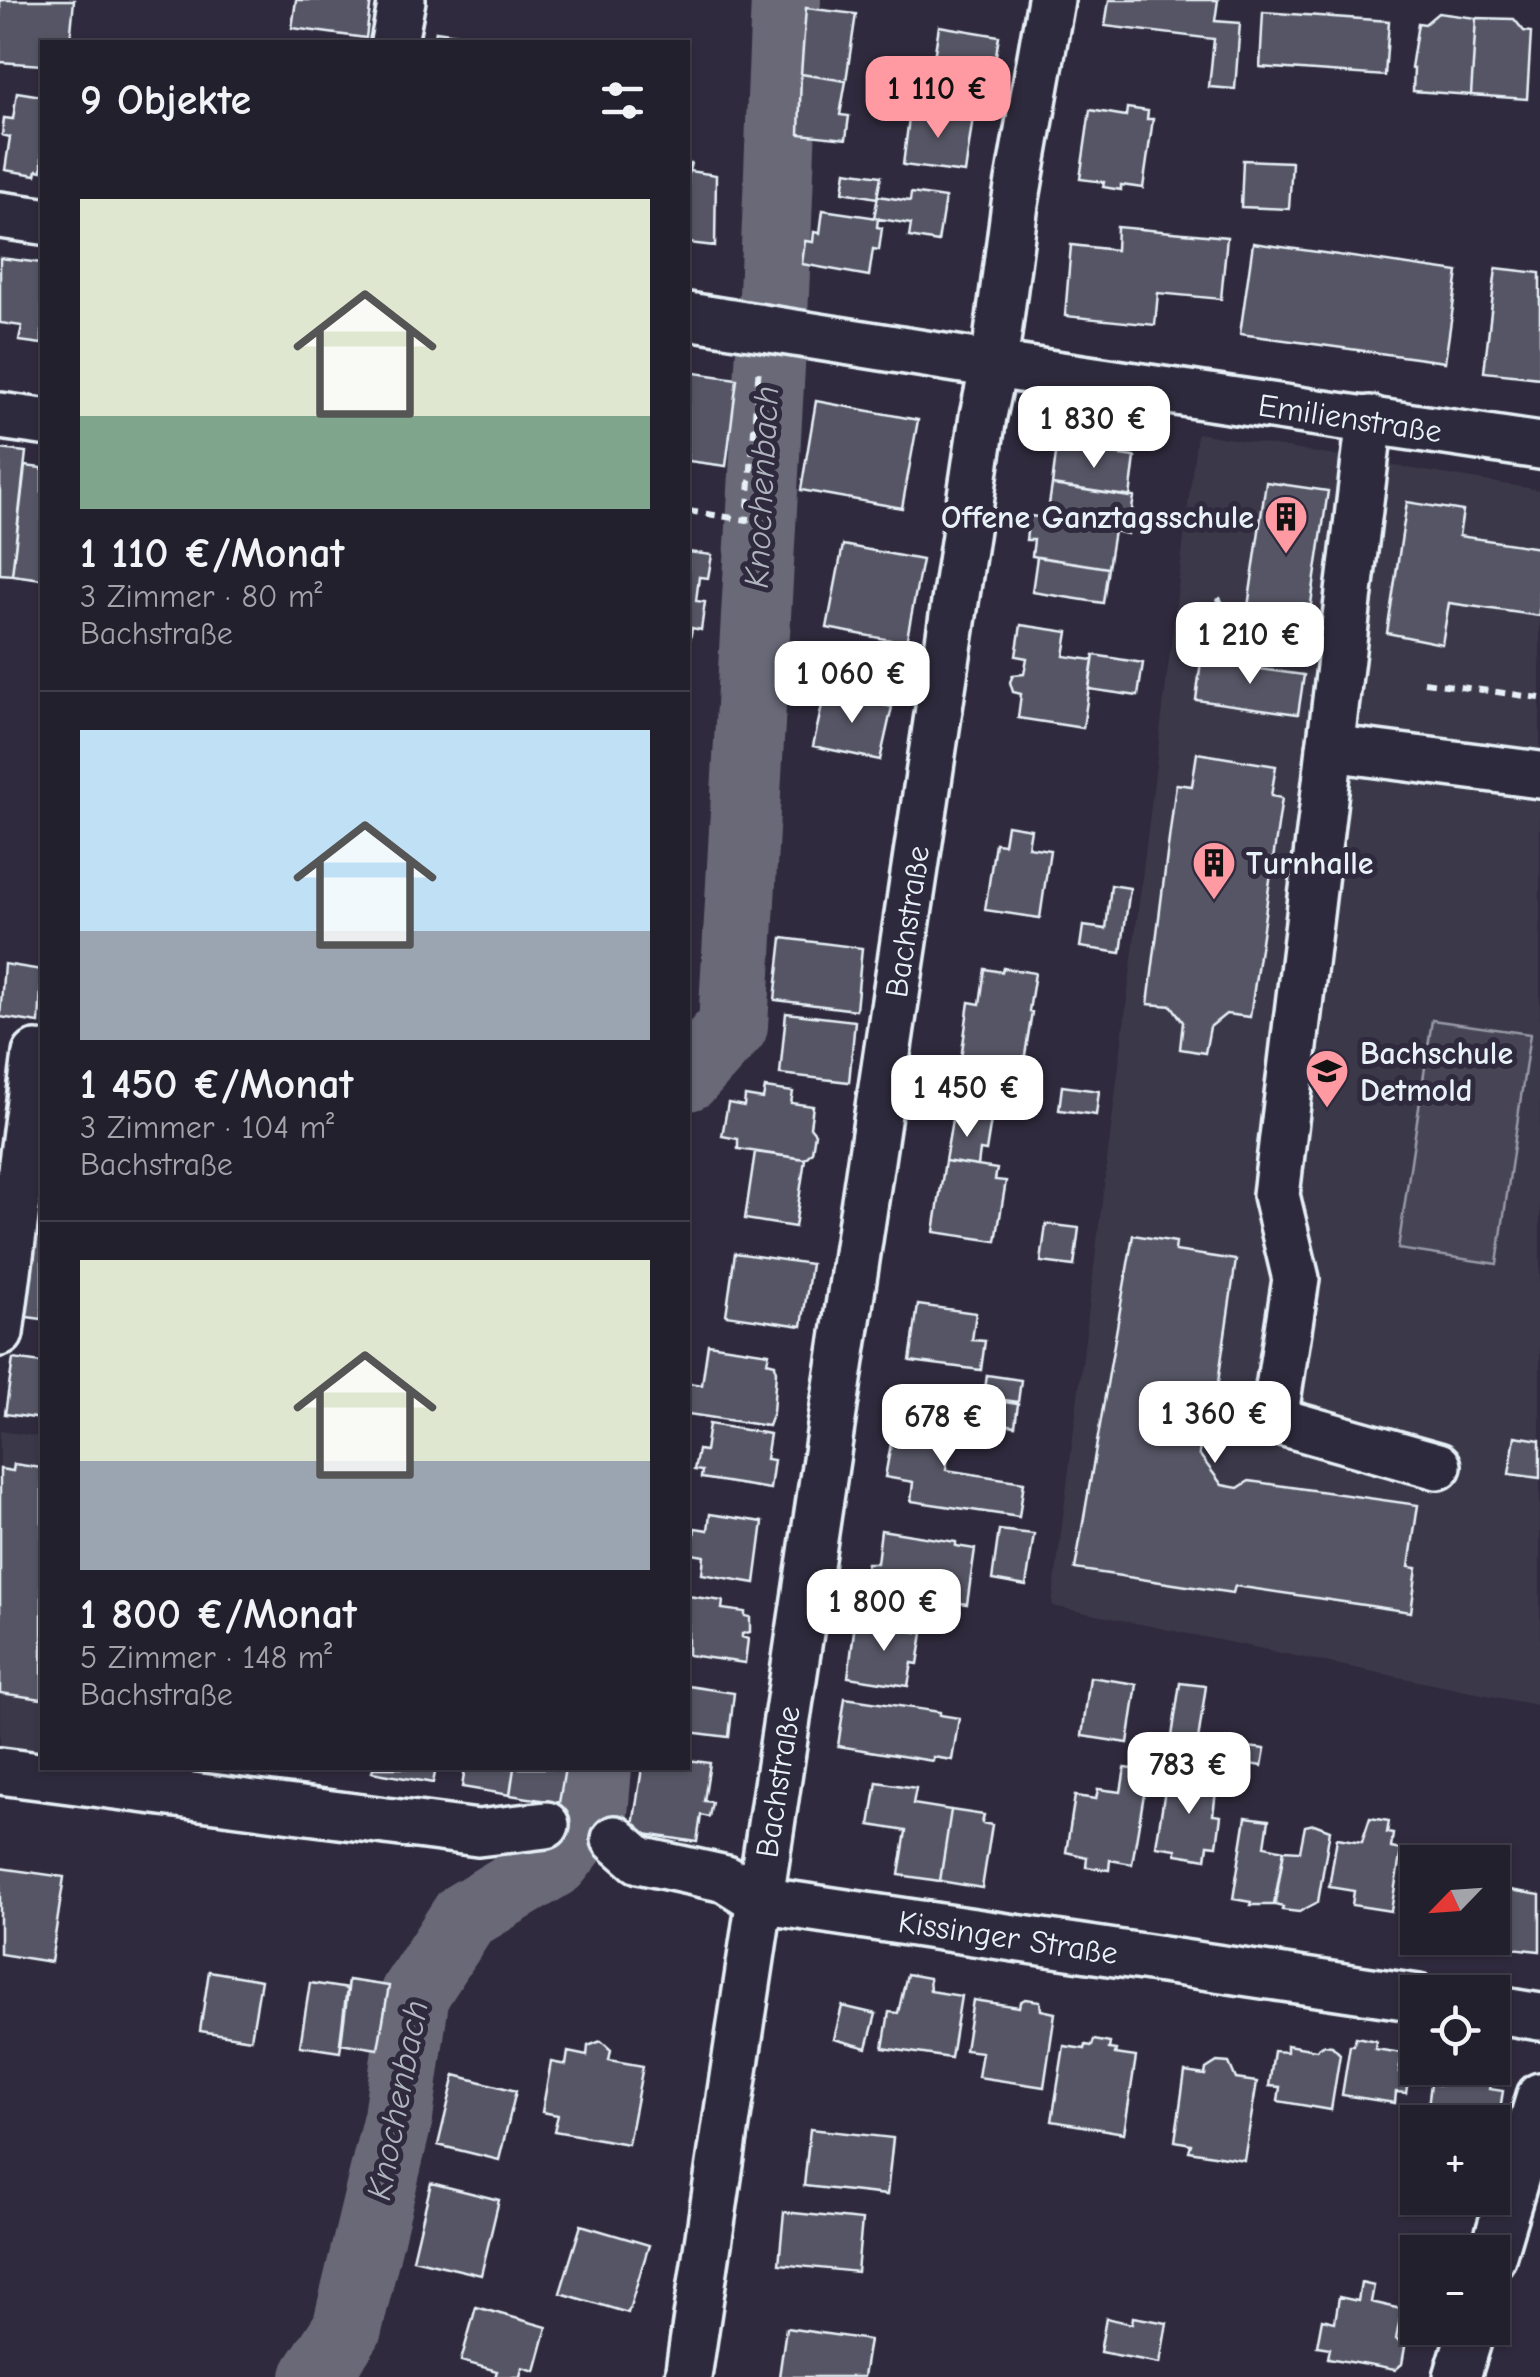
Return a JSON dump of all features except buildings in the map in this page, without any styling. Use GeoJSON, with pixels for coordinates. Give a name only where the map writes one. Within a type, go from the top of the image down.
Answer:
{"type":"FeatureCollection","features":[{"type":"Feature","properties":{"kind":"street"},"geometry":{"type":"LineString","coordinates":[[394,40],[402,0]]}},
{"type":"Feature","properties":{"kind":"street","name":"Bachstraße"},"geometry":{"type":"LineString","coordinates":[[688,2377],[994,365],[1015,204],[1051,0]]}},
{"type":"Feature","properties":{"kind":"street"},"geometry":{"type":"LineString","coordinates":[[0,215],[40,222]]}},
{"type":"Feature","properties":{"kind":"street","name":"Emilienstraße"},"geometry":{"type":"LineString","coordinates":[[690,316],[1540,446]]}},
{"type":"Feature","properties":{"kind":"street"},"geometry":{"type":"LineString","coordinates":[[0,416],[40,422]]}},
{"type":"Feature","properties":{"kind":"street"},"geometry":{"type":"LineString","coordinates":[[1370,419],[1276,1195],[1296,1279],[1274,1420],[1438,1466]]}},
{"type":"Feature","properties":{"kind":"street"},"geometry":{"type":"LineString","coordinates":[[1330,748],[1540,776]]}},
{"type":"Feature","properties":{"kind":"street"},"geometry":{"type":"LineString","coordinates":[[0,1333],[26,1053]]}},
{"type":"Feature","properties":{"kind":"street"},"geometry":{"type":"LineString","coordinates":[[0,1771],[235,1785],[478,1834],[546,1825]]}},
{"type":"Feature","properties":{"kind":"street","name":"Kissinger Straße"},"geometry":{"type":"LineString","coordinates":[[615,1839],[639,1860],[726,1880],[759,1900],[1400,1995]]}},
{"type":"Feature","properties":{"kind":"street"},"geometry":{"type":"LineString","coordinates":[[1510,2012],[1540,2016]]}},
{"type":"Feature","properties":{"kind":"street"},"geometry":{"type":"LineString","coordinates":[[1499,2235],[1540,2096]]}},
{"type":"Feature","properties":{"kind":"street"},"geometry":{"type":"LineString","coordinates":[[1457,2377],[1467,2345]]}},
{"type":"Feature","properties":{"kind":"path"},"geometry":{"type":"LineString","coordinates":[[690,512],[747,520],[751,326]]}},
{"type":"Feature","properties":{"kind":"path"},"geometry":{"type":"LineString","coordinates":[[1218,598],[1244,648],[1340,664]]}},
{"type":"Feature","properties":{"kind":"path"},"geometry":{"type":"LineString","coordinates":[[1424,682],[1540,698]]}},
{"type":"Feature","properties":{"kind":"shaded area","name":"Bachschule Detmold"},"geometry":{"type":"Polygon","coordinates":[[[1197,433],[1540,490],[1540,1706],[1052,1606],[1197,433]]]}},
{"type":"Feature","properties":{"kind":"shaded area"},"geometry":{"type":"Polygon","coordinates":[[[1432,1020],[1530,1034],[1497,1264],[1398,1249],[1432,1020]]]}},
{"type":"Feature","properties":{"kind":"shaded area"},"geometry":{"type":"Polygon","coordinates":[[[0,1431],[40,1437],[40,1753],[0,1747],[0,1431]]]}},
{"type":"Feature","properties":{"kind":"waterway","name":"Knochenbach"},"geometry":{"type":"LineString","coordinates":[[690,1074],[733,1026],[774,295],[786,0]]}},
{"type":"Feature","properties":{"kind":"waterway","name":"Knochenbach"},"geometry":{"type":"LineString","coordinates":[[316,2377],[347,2329],[398,2117],[415,1993],[465,1916],[555,1862],[593,1814],[597,1770]]}},
{"type":"Feature","properties":{"kind":"place","name":"Offene Ganztagsschule"},"geometry":{"type":"Point","coordinates":[1286,555]}},
{"type":"Feature","properties":{"kind":"place","name":"Turnhalle"},"geometry":{"type":"Point","coordinates":[1214,901]}},
{"type":"Feature","properties":{"kind":"place","name":"Bachschule Detmold"},"geometry":{"type":"Point","coordinates":[1327,1109]}}]}
